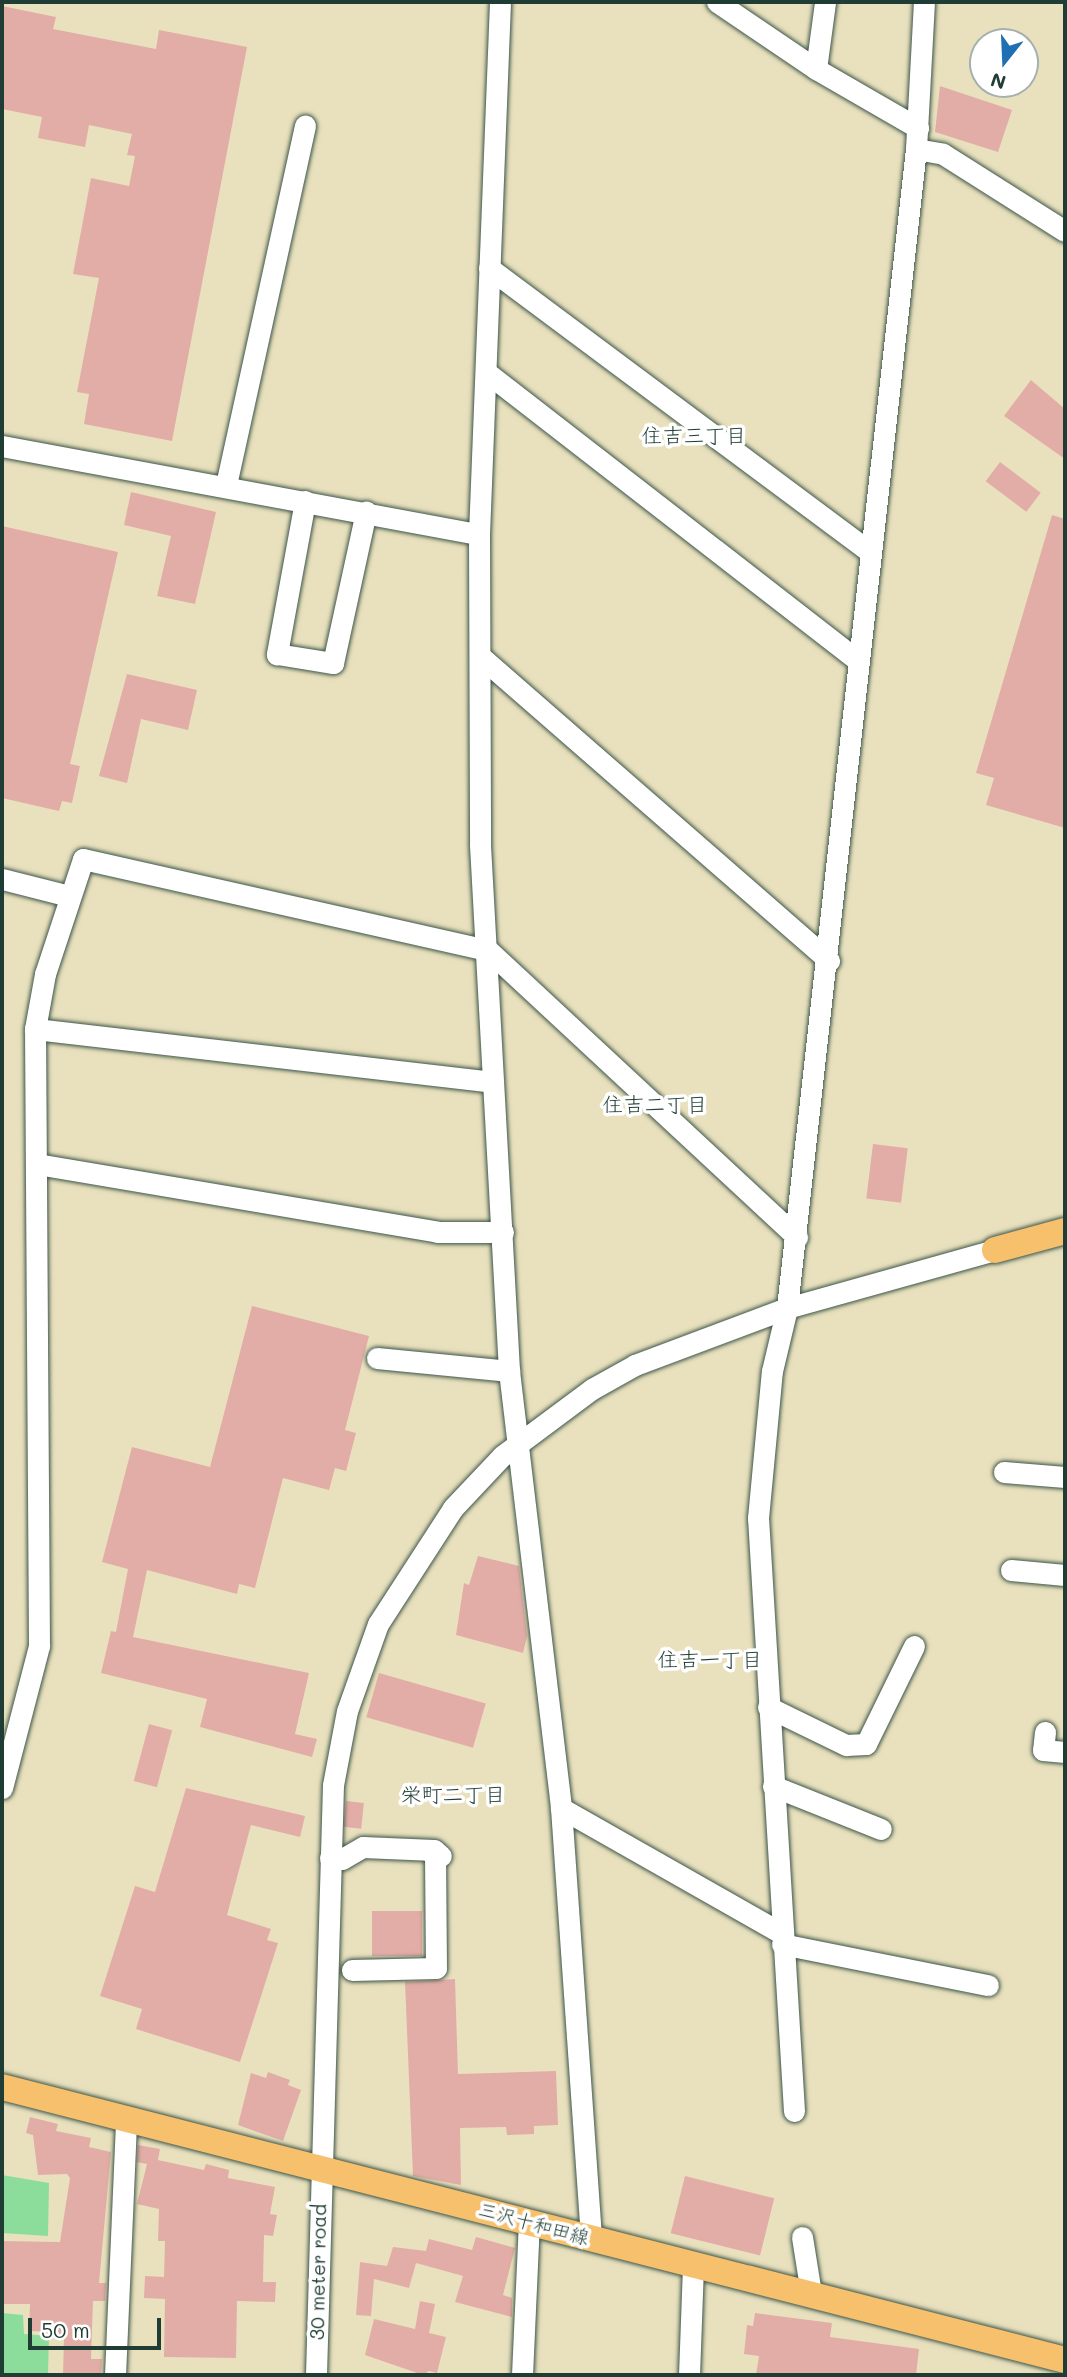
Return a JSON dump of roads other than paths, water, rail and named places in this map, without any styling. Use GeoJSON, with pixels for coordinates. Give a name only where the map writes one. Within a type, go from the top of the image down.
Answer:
{"type":"FeatureCollection","features":[{"type":"Feature","properties":{"kind":"main road"},"geometry":{"type":"LineString","coordinates":[[995,1250],[1065,1231]]}},
{"type":"Feature","properties":{"kind":"main road","name":"三沢十和田線"},"geometry":{"type":"LineString","coordinates":[[2,2087],[811,2292],[1065,2360]]}},
{"type":"Feature","properties":{"kind":"street"},"geometry":{"type":"LineString","coordinates":[[500,2],[480,534],[480,845],[488,950],[509,1371],[561,1808],[591,2238]]}},
{"type":"Feature","properties":{"kind":"street"},"geometry":{"type":"LineString","coordinates":[[717,2],[917,138],[1065,231]]}},
{"type":"Feature","properties":{"kind":"street"},"geometry":{"type":"LineString","coordinates":[[816,69],[825,2]]}},
{"type":"Feature","properties":{"kind":"street"},"geometry":{"type":"LineString","coordinates":[[793,2111],[768,1707],[760,1474],[772,1371],[787,1308],[797,1237],[829,961],[858,661],[917,138],[924,2]]}},
{"type":"Feature","properties":{"kind":"street"},"geometry":{"type":"LineString","coordinates":[[226,485],[305,126]]}},
{"type":"Feature","properties":{"kind":"street"},"geometry":{"type":"LineString","coordinates":[[489,268],[870,552]]}},
{"type":"Feature","properties":{"kind":"street"},"geometry":{"type":"LineString","coordinates":[[486,372],[858,661]]}},
{"type":"Feature","properties":{"kind":"street"},"geometry":{"type":"LineString","coordinates":[[2,446],[226,485],[480,534]]}},
{"type":"Feature","properties":{"kind":"street"},"geometry":{"type":"LineString","coordinates":[[305,500],[276,654],[333,663],[366,512]]}},
{"type":"Feature","properties":{"kind":"street"},"geometry":{"type":"LineString","coordinates":[[481,657],[829,961]]}},
{"type":"Feature","properties":{"kind":"street"},"geometry":{"type":"LineString","coordinates":[[2,1788],[39,1646],[34,1318],[36,1029],[44,974],[83,859],[488,950],[797,1237]]}},
{"type":"Feature","properties":{"kind":"street"},"geometry":{"type":"LineString","coordinates":[[2,879],[69,896]]}},
{"type":"Feature","properties":{"kind":"street"},"geometry":{"type":"LineString","coordinates":[[36,1029],[493,1083]]}},
{"type":"Feature","properties":{"kind":"street"},"geometry":{"type":"LineString","coordinates":[[37,1164],[437,1232],[503,1232]]}},
{"type":"Feature","properties":{"kind":"street","name":"30 meter road"},"geometry":{"type":"LineString","coordinates":[[316,2375],[333,1785],[347,1711],[378,1624],[453,1508],[518,1444],[593,1389],[635,1365],[787,1308],[995,1250]]}},
{"type":"Feature","properties":{"kind":"street"},"geometry":{"type":"LineString","coordinates":[[377,1358],[509,1371]]}},
{"type":"Feature","properties":{"kind":"street"},"geometry":{"type":"LineString","coordinates":[[1004,1472],[1065,1477]]}},
{"type":"Feature","properties":{"kind":"street"},"geometry":{"type":"LineString","coordinates":[[1011,1570],[1065,1575]]}},
{"type":"Feature","properties":{"kind":"street"},"geometry":{"type":"LineString","coordinates":[[768,1707],[846,1745],[866,1744],[914,1646]]}},
{"type":"Feature","properties":{"kind":"street"},"geometry":{"type":"LineString","coordinates":[[1045,1732],[1043,1749],[1065,1752]]}},
{"type":"Feature","properties":{"kind":"street"},"geometry":{"type":"LineString","coordinates":[[773,1786],[881,1829]]}},
{"type":"Feature","properties":{"kind":"street"},"geometry":{"type":"LineString","coordinates":[[561,1808],[597,1824],[781,1938],[988,1985]]}},
{"type":"Feature","properties":{"kind":"street"},"geometry":{"type":"LineString","coordinates":[[330,1858],[342,1859],[363,1847],[429,1850],[435,1856],[436,1968],[352,1970]]}},
{"type":"Feature","properties":{"kind":"street"},"geometry":{"type":"LineString","coordinates":[[115,2375],[126,2118]]}},
{"type":"Feature","properties":{"kind":"street"},"geometry":{"type":"LineString","coordinates":[[522,2375],[529,2222]]}},
{"type":"Feature","properties":{"kind":"street"},"geometry":{"type":"LineString","coordinates":[[802,2237],[811,2292]]}},
{"type":"Feature","properties":{"kind":"street"},"geometry":{"type":"LineString","coordinates":[[689,2375],[693,2264]]}},
{"type":"Feature","properties":{"kind":"district","name":"住吉三丁目"},"geometry":{"type":"Point","coordinates":[694,435]}},
{"type":"Feature","properties":{"kind":"district","name":"住吉二丁目"},"geometry":{"type":"Point","coordinates":[655,1104]}},
{"type":"Feature","properties":{"kind":"district","name":"住吉一丁目"},"geometry":{"type":"Point","coordinates":[710,1659]}},
{"type":"Feature","properties":{"kind":"district","name":"栄町二丁目"},"geometry":{"type":"Point","coordinates":[453,1794]}}]}
